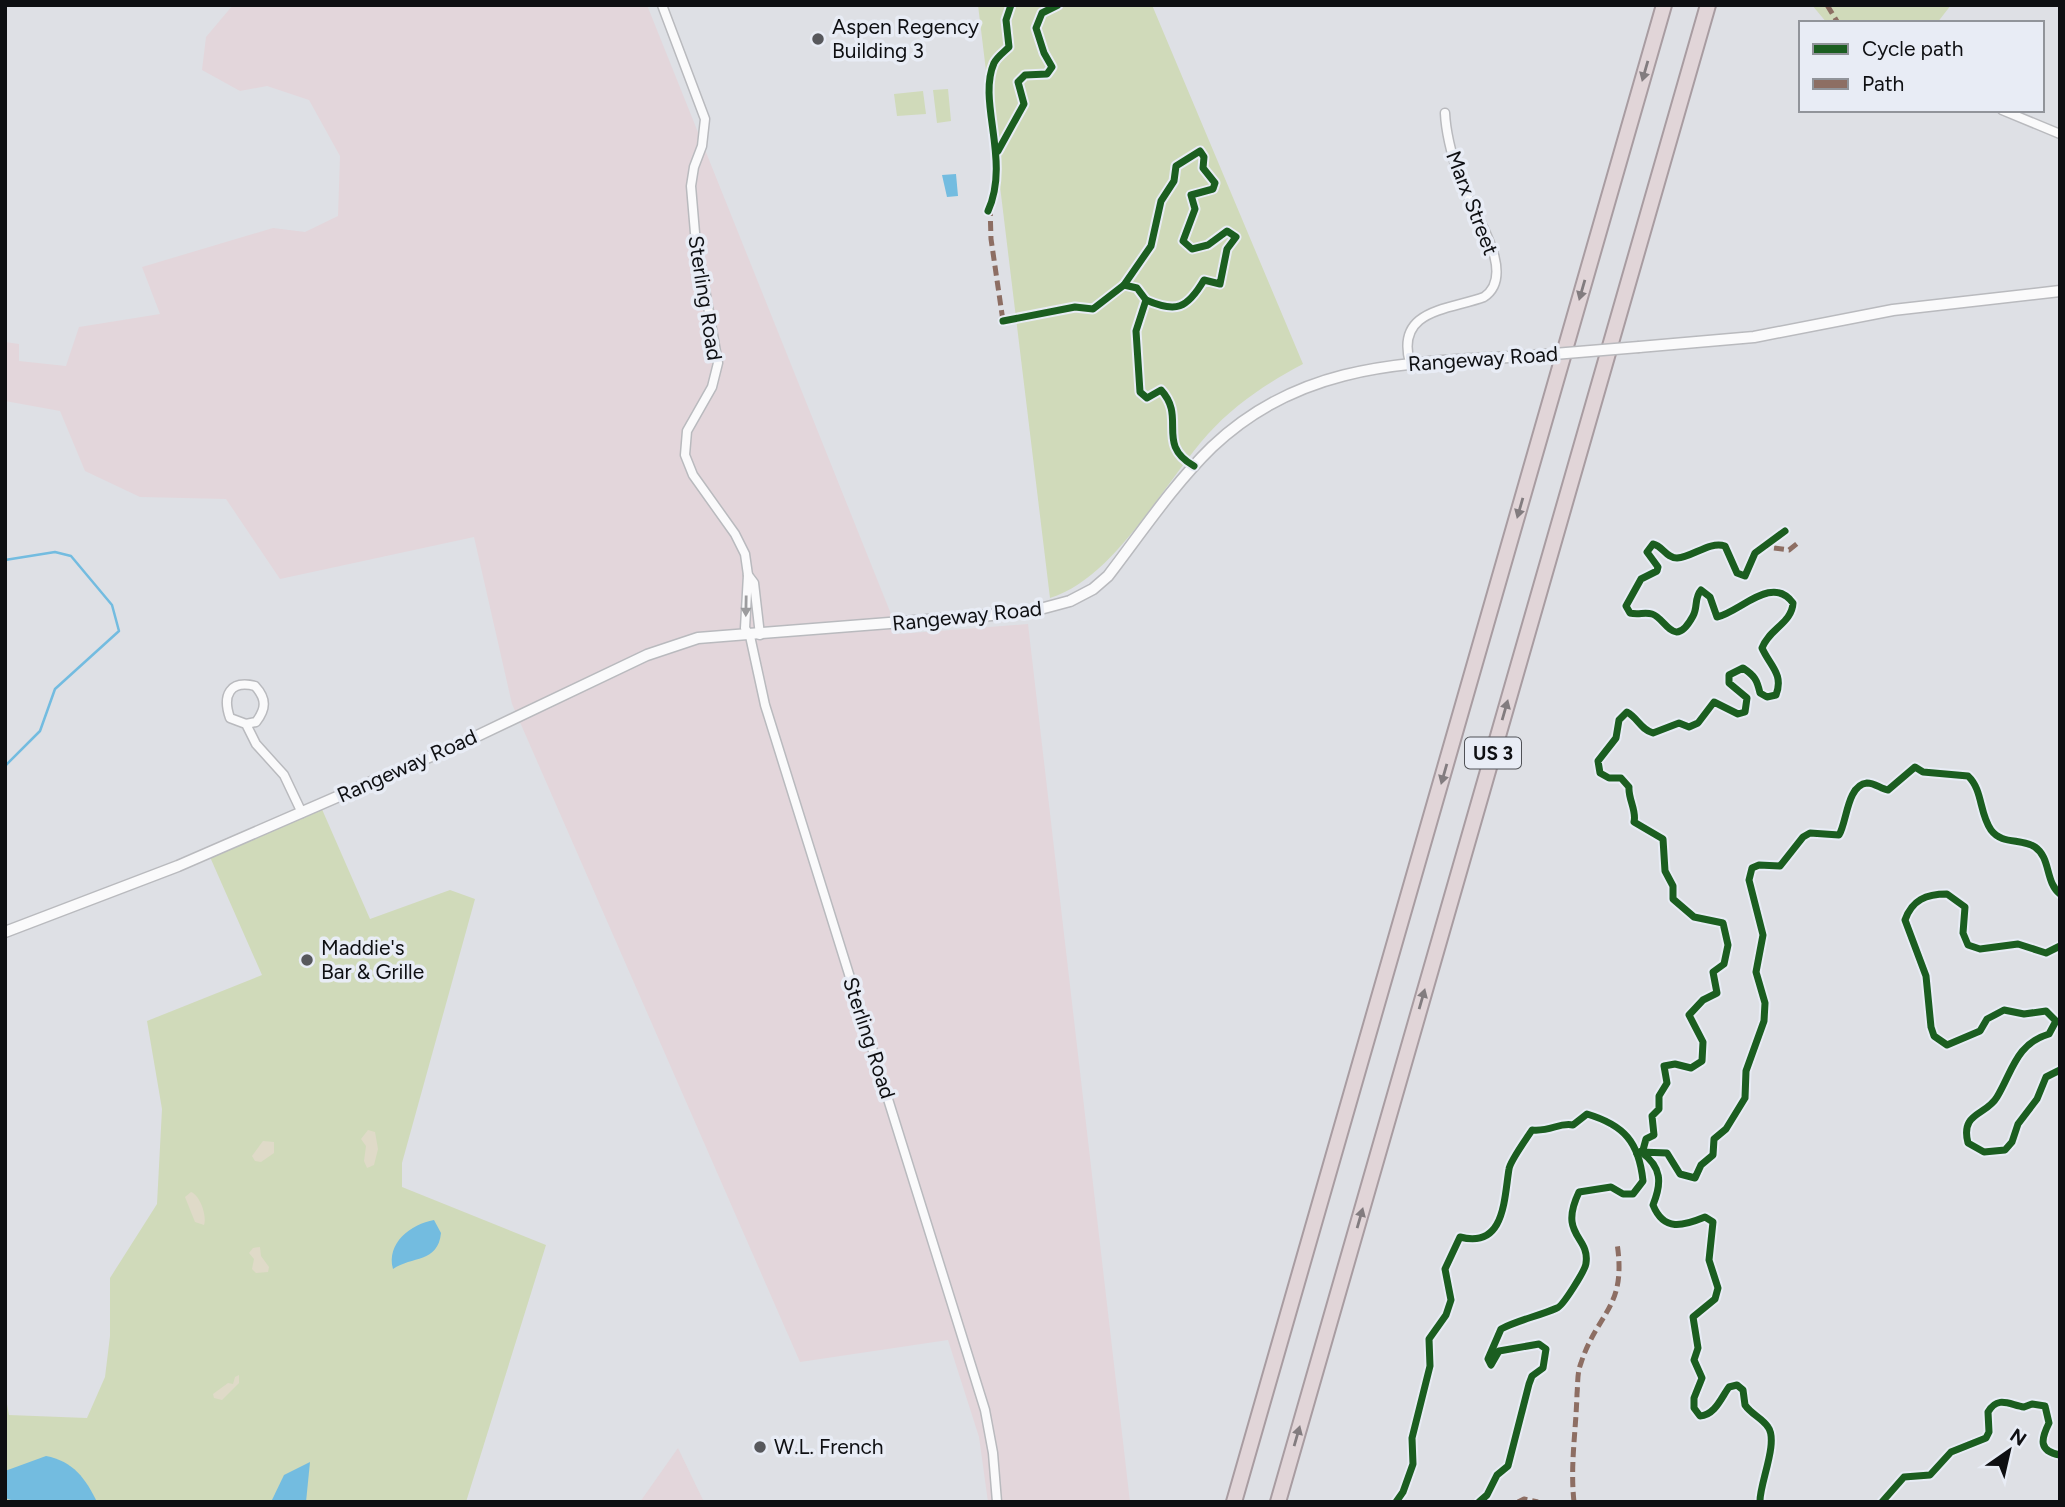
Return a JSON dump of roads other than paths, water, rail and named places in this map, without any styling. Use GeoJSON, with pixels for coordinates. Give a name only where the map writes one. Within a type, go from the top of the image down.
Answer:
{"type":"FeatureCollection","features":[{"type":"Feature","properties":{"kind":"highway","name":"US 3"},"geometry":{"type":"LineString","coordinates":[[1234,1502],[1664,5]]}},
{"type":"Feature","properties":{"kind":"highway","name":"US 3"},"geometry":{"type":"LineString","coordinates":[[1278,1502],[1708,5]]}},
{"type":"Feature","properties":{"kind":"street","name":"Sterling Road"},"geometry":{"type":"LineString","coordinates":[[662,5],[705,118],[702,146],[694,167],[692,197],[718,363],[712,387],[687,431],[685,455],[693,475],[736,534],[745,554],[748,575],[746,628],[755,636]]}},
{"type":"Feature","properties":{"kind":"street"},"geometry":{"type":"LineString","coordinates":[[2007,112],[2060,134]]}},
{"type":"Feature","properties":{"kind":"street","name":"Marx Street"},"geometry":{"type":"LineString","coordinates":[[1409,363],[1406,340],[1420,320],[1438,309],[1484,297],[1490,293],[1495,280],[1494,251],[1459,179],[1447,137],[1445,113]]}},
{"type":"Feature","properties":{"kind":"street","name":"Rangeway Road"},"geometry":{"type":"LineString","coordinates":[[5,932],[178,866],[475,737],[647,656],[698,638],[755,636],[1029,612],[1070,601],[1093,589],[1108,576],[1194,466],[1240,424],[1299,388],[1354,371],[1409,363],[1754,337],[1893,310],[2060,291]]}},
{"type":"Feature","properties":{"kind":"street","name":"Sterling Road"},"geometry":{"type":"LineString","coordinates":[[748,575],[754,583],[755,636],[765,705],[985,1410],[993,1453],[997,1502]]}},
{"type":"Feature","properties":{"kind":"street"},"geometry":{"type":"LineString","coordinates":[[246,724],[256,722],[265,703],[256,686],[244,683],[233,686],[226,694],[230,718],[246,724],[256,744],[284,775],[302,813]]}},
{"type":"Feature","properties":{"kind":"water"},"geometry":{"type":"Polygon","coordinates":[[[956,174],[958,196],[947,197],[942,175],[956,174]]]}},
{"type":"Feature","properties":{"kind":"water"},"geometry":{"type":"Polygon","coordinates":[[[434,1220],[441,1233],[435,1249],[430,1254],[393,1269],[393,1251],[402,1236],[425,1222],[434,1220]]]}},
{"type":"Feature","properties":{"kind":"water"},"geometry":{"type":"Polygon","coordinates":[[[46,1456],[64,1462],[78,1472],[97,1502],[17,1502],[5,1498],[5,1471],[46,1456]]]}},
{"type":"Feature","properties":{"kind":"water"},"geometry":{"type":"Polygon","coordinates":[[[310,1462],[306,1502],[271,1502],[284,1475],[310,1462]]]}},
{"type":"Feature","properties":{"kind":"waterway"},"geometry":{"type":"LineString","coordinates":[[5,560],[55,552],[71,556],[112,605],[119,631],[55,689],[40,731],[5,766]]}},
{"type":"Feature","properties":{"kind":"place","name":"Aspen Regency Building 3"},"geometry":{"type":"Point","coordinates":[818,39]}},
{"type":"Feature","properties":{"kind":"place","name":"Maddie's Bar & Grille"},"geometry":{"type":"Point","coordinates":[307,960]}},
{"type":"Feature","properties":{"kind":"place","name":"W.L. French"},"geometry":{"type":"Point","coordinates":[760,1447]}}]}
